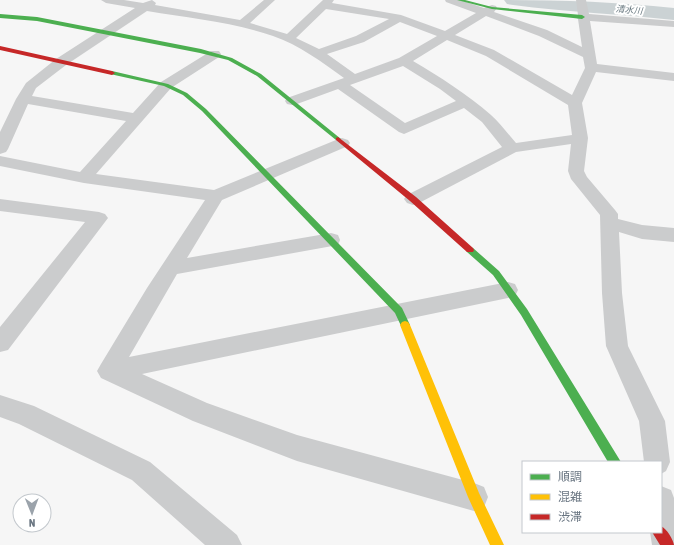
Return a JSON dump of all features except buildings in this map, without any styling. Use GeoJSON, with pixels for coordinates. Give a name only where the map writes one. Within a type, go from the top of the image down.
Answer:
{"type":"FeatureCollection","features":[{"type":"Feature","properties":{"kind":"street"},"geometry":{"type":"LineString","coordinates":[[106,0],[242,24],[267,30],[289,38],[318,53],[354,79]]}},
{"type":"Feature","properties":{"kind":"street"},"geometry":{"type":"LineString","coordinates":[[0,149],[22,99],[31,86],[61,62],[156,0]]}},
{"type":"Feature","properties":{"kind":"street"},"geometry":{"type":"LineString","coordinates":[[242,24],[270,0]]}},
{"type":"Feature","properties":{"kind":"street"},"geometry":{"type":"LineString","coordinates":[[450,0],[489,10],[674,24]]}},
{"type":"Feature","properties":{"kind":"street"},"geometry":{"type":"LineString","coordinates":[[459,0],[489,10],[543,33],[591,62],[636,73],[674,77]]}},
{"type":"Feature","properties":{"kind":"street"},"geometry":{"type":"LineString","coordinates":[[581,2],[582,17],[591,62],[574,103],[580,138],[576,175],[609,214],[612,293],[617,346],[652,421],[656,461]]}},
{"type":"Feature","properties":{"kind":"street"},"geometry":{"type":"LineString","coordinates":[[289,38],[326,3],[399,18],[490,53],[574,103]]}},
{"type":"Feature","properties":{"kind":"street"},"geometry":{"type":"LineString","coordinates":[[292,101],[404,61],[489,10]]}},
{"type":"Feature","properties":{"kind":"street"},"geometry":{"type":"LineString","coordinates":[[0,16],[37,19],[215,54],[237,62],[252,70],[413,199],[496,273],[524,312],[615,461]]}},
{"type":"Feature","properties":{"kind":"street"},"geometry":{"type":"LineString","coordinates":[[318,53],[360,39],[399,18]]}},
{"type":"Feature","properties":{"kind":"street"},"geometry":{"type":"LineString","coordinates":[[0,48],[166,85],[185,94],[198,104],[399,311],[474,497],[497,545]]}},
{"type":"Feature","properties":{"kind":"street"},"geometry":{"type":"LineString","coordinates":[[84,178],[166,85],[215,54]]}},
{"type":"Feature","properties":{"kind":"street"},"geometry":{"type":"LineString","coordinates":[[404,61],[445,86],[466,102],[487,119],[512,148]]}},
{"type":"Feature","properties":{"kind":"street"},"geometry":{"type":"LineString","coordinates":[[340,84],[404,129],[466,102]]}},
{"type":"Feature","properties":{"kind":"street"},"geometry":{"type":"LineString","coordinates":[[22,99],[136,118]]}},
{"type":"Feature","properties":{"kind":"street"},"geometry":{"type":"LineString","coordinates":[[413,199],[512,148],[580,138]]}},
{"type":"Feature","properties":{"kind":"street"},"geometry":{"type":"LineString","coordinates":[[0,161],[84,178],[216,196],[265,174],[342,143]]}},
{"type":"Feature","properties":{"kind":"street"},"geometry":{"type":"LineString","coordinates":[[109,371],[216,196]]}},
{"type":"Feature","properties":{"kind":"street"},"geometry":{"type":"LineString","coordinates":[[0,205],[99,218],[0,343]]}},
{"type":"Feature","properties":{"kind":"street"},"geometry":{"type":"LineString","coordinates":[[609,223],[642,232],[674,235]]}},
{"type":"Feature","properties":{"kind":"street"},"geometry":{"type":"LineString","coordinates":[[171,268],[331,240]]}},
{"type":"Feature","properties":{"kind":"street"},"geometry":{"type":"LineString","coordinates":[[109,371],[508,290]]}},
{"type":"Feature","properties":{"kind":"street"},"geometry":{"type":"LineString","coordinates":[[109,371],[202,413],[297,448],[474,497]]}},
{"type":"Feature","properties":{"kind":"street"},"geometry":{"type":"LineString","coordinates":[[0,406],[25,414],[141,471],[227,545]]}},
{"type":"Feature","properties":{"kind":"street"},"geometry":{"type":"LineString","coordinates":[[662,513],[664,540]]}},
{"type":"Feature","properties":{"kind":"waterway","name":"清水川"},"geometry":{"type":"LineString","coordinates":[[513,0],[554,5],[628,9],[674,14]]}},
{"type":"Feature","properties":{"kind":"traffic: fast"},"geometry":{"type":"LineString","coordinates":[[459,0],[492,8],[582,17]]}},
{"type":"Feature","properties":{"kind":"traffic: fast"},"geometry":{"type":"LineString","coordinates":[[0,16],[37,19],[201,51],[230,59],[259,75],[338,139]]}},
{"type":"Feature","properties":{"kind":"traffic: fast"},"geometry":{"type":"LineString","coordinates":[[112,73],[166,85],[185,94],[204,110],[399,311],[405,325]]}},
{"type":"Feature","properties":{"kind":"traffic: fast"},"geometry":{"type":"LineString","coordinates":[[470,250],[496,273],[524,312],[614,461]]}},
{"type":"Feature","properties":{"kind":"traffic: slow"},"geometry":{"type":"LineString","coordinates":[[405,325],[474,497],[497,545]]}},
{"type":"Feature","properties":{"kind":"traffic: jam"},"geometry":{"type":"LineString","coordinates":[[0,48],[112,73]]}},
{"type":"Feature","properties":{"kind":"traffic: jam"},"geometry":{"type":"LineString","coordinates":[[338,139],[413,199],[470,250]]}},
{"type":"Feature","properties":{"kind":"traffic: jam"},"geometry":{"type":"LineString","coordinates":[[660,533],[668,545]]}}]}
